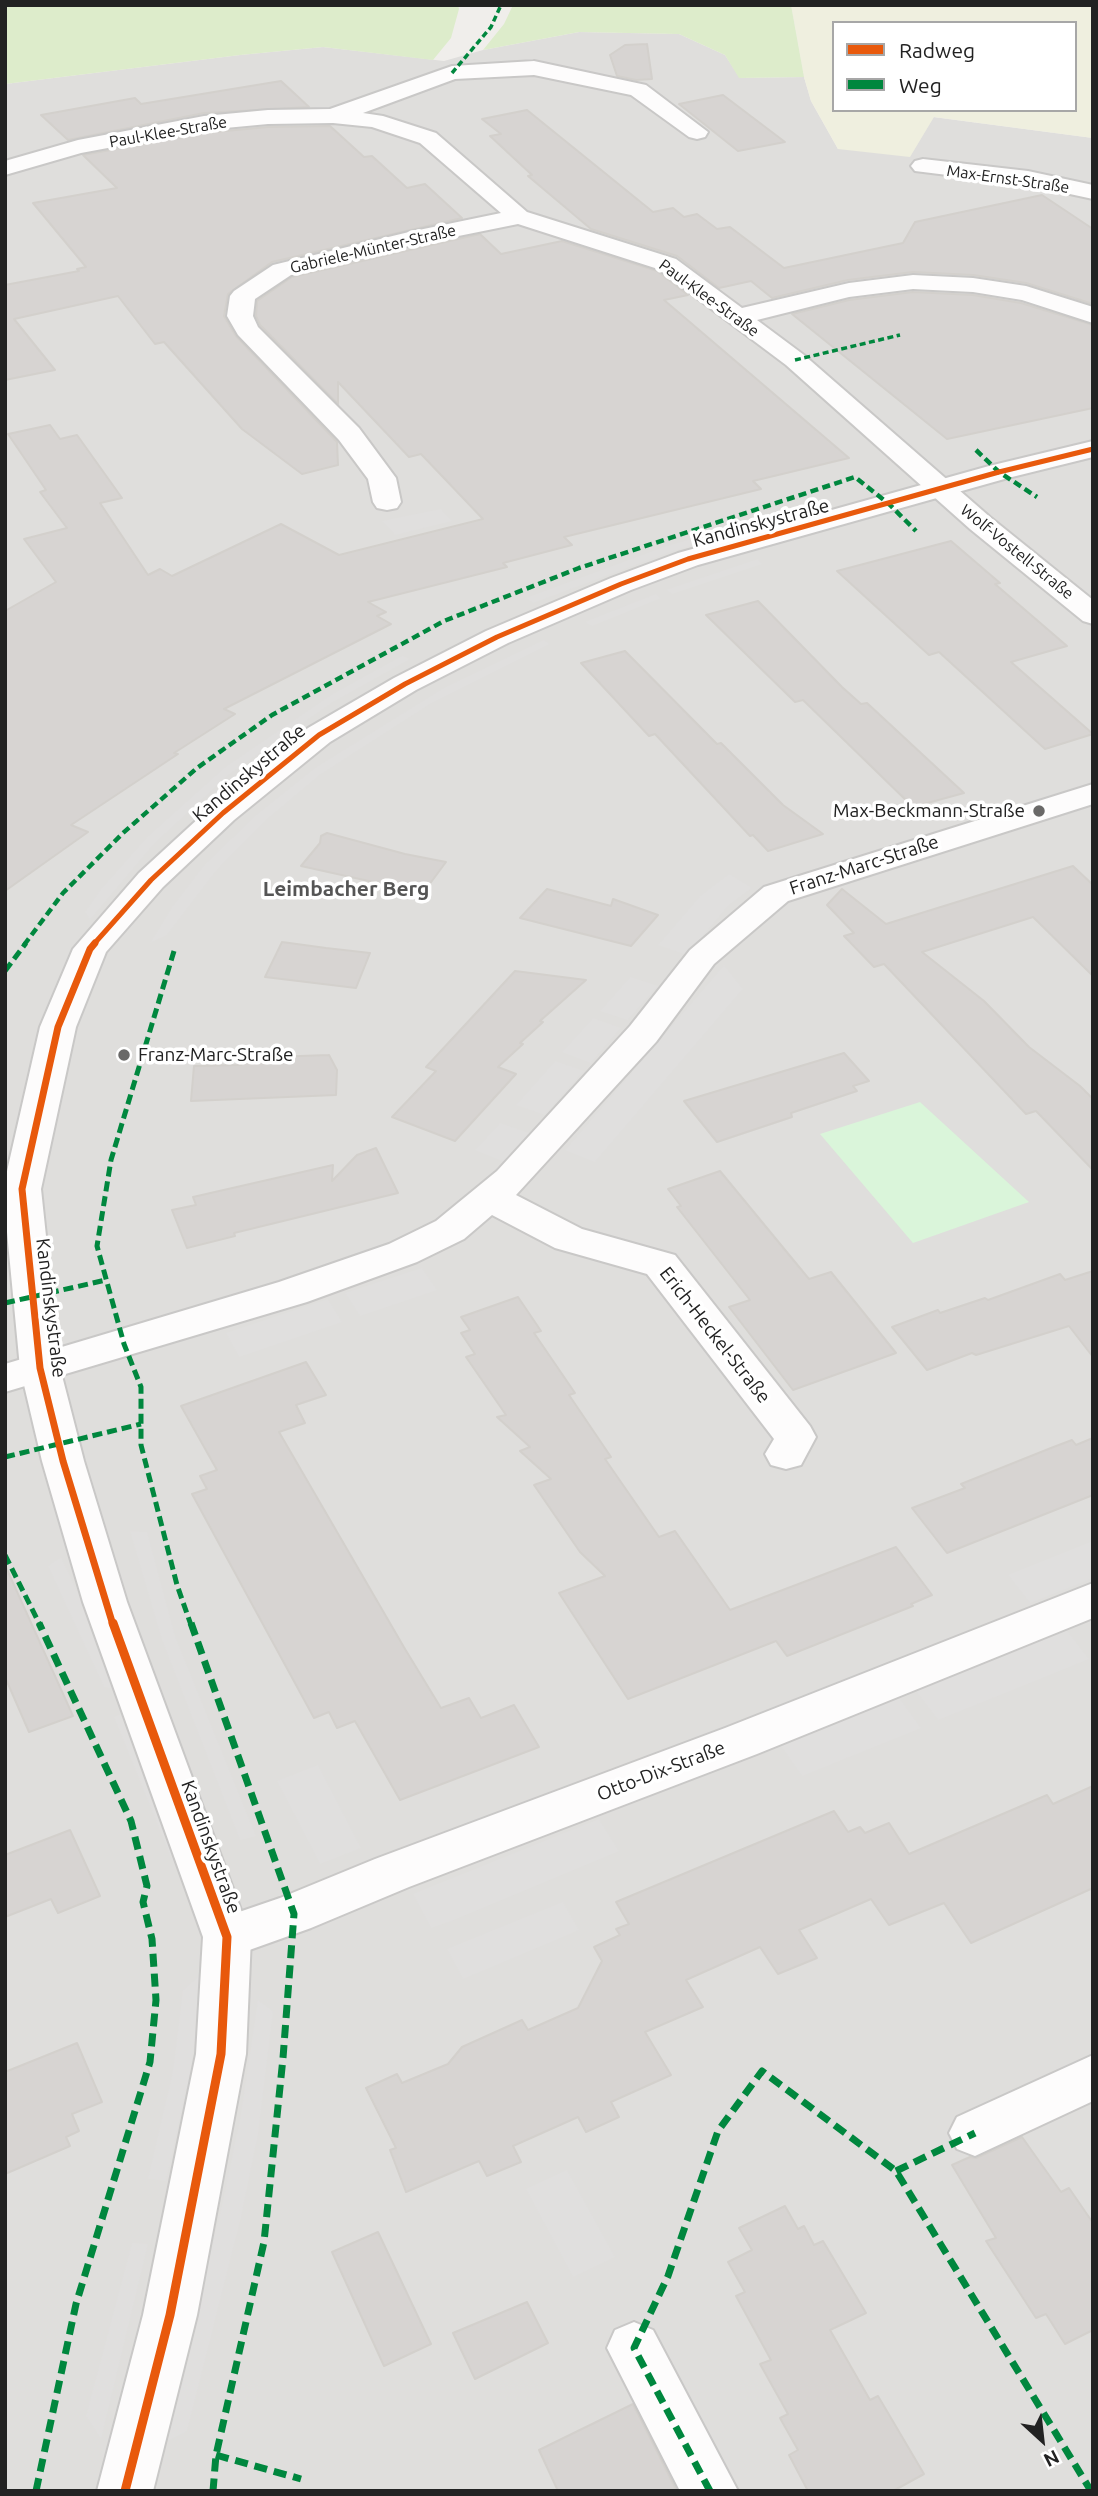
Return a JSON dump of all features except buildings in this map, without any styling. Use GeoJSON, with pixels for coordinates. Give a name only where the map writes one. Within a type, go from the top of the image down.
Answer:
{"type":"FeatureCollection","features":[{"type":"Feature","properties":{"kind":"street","name":"Paul-Klee-Straße"},"geometry":{"type":"LineString","coordinates":[[333,116],[452,73],[534,68],[638,90],[697,132]]}},
{"type":"Feature","properties":{"kind":"street","name":"Paul-Klee-Straße"},"geometry":{"type":"LineString","coordinates":[[5,168],[78,147],[204,123],[268,117],[333,116],[375,121],[428,138],[519,217],[667,264],[838,396],[941,489]]}},
{"type":"Feature","properties":{"kind":"street","name":"Max-Ernst-Straße"},"geometry":{"type":"LineString","coordinates":[[923,166],[1028,178],[1093,192]]}},
{"type":"Feature","properties":{"kind":"street","name":"Gabriele-Münter-Straße"},"geometry":{"type":"LineString","coordinates":[[387,502],[382,478],[349,434],[247,330],[240,316],[243,296],[282,270],[409,239],[519,217]]}},
{"type":"Feature","properties":{"kind":"street"},"geometry":{"type":"LineString","coordinates":[[737,317],[849,290],[913,282],[972,285],[1026,293],[1093,314]]}},
{"type":"Feature","properties":{"kind":"street","name":"Kandinskystraße"},"geometry":{"type":"LineString","coordinates":[[125,2491],[170,2315],[221,2054],[227,1937],[105,1602],[67,1473],[22,1373],[22,1189],[58,1027],[90,949],[150,880],[223,813],[319,735],[405,684],[488,642],[621,584],[688,559],[1093,449]]}},
{"type":"Feature","properties":{"kind":"street","name":"Wolf-Vostell-Straße"},"geometry":{"type":"LineString","coordinates":[[941,489],[1093,615]]}},
{"type":"Feature","properties":{"kind":"street","name":"Franz-Marc-Straße"},"geometry":{"type":"LineString","coordinates":[[22,1373],[293,1292],[403,1253],[450,1230],[510,1180],[643,1034],[702,957],[776,894],[1093,794]]}},
{"type":"Feature","properties":{"kind":"street","name":"Erich-Heckel-Straße"},"geometry":{"type":"LineString","coordinates":[[489,1197],[569,1239],[661,1264],[794,1437],[786,1454]]}},
{"type":"Feature","properties":{"kind":"street","name":"Otto-Dix-Straße"},"geometry":{"type":"LineString","coordinates":[[227,1937],[294,1914],[392,1873],[741,1741],[1093,1600]]}},
{"type":"Feature","properties":{"kind":"street"},"geometry":{"type":"LineString","coordinates":[[975,2133],[1093,2077]]}},
{"type":"Feature","properties":{"kind":"street"},"geometry":{"type":"LineString","coordinates":[[634,2348],[710,2491]]}},
{"type":"Feature","properties":{"kind":"shaded area"},"geometry":{"type":"Polygon","coordinates":[[[579,32],[679,34],[725,55],[740,78],[804,77],[811,101],[838,149],[933,117],[1093,138],[1093,2491],[5,2491],[5,84],[323,47],[444,61],[483,50],[579,32]]]}},
{"type":"Feature","properties":{"kind":"shaded area"},"geometry":{"type":"Polygon","coordinates":[[[816,503],[822,505],[670,552],[533,603],[526,598],[664,547],[816,503]]]}},
{"type":"Feature","properties":{"kind":"shaded area"},"geometry":{"type":"Polygon","coordinates":[[[441,509],[452,521],[395,535],[382,521],[441,509]]]}},
{"type":"Feature","properties":{"kind":"shaded area"},"geometry":{"type":"Polygon","coordinates":[[[758,559],[762,564],[672,594],[666,590],[758,559]]]}},
{"type":"Feature","properties":{"kind":"shaded area"},"geometry":{"type":"Polygon","coordinates":[[[656,594],[661,598],[592,626],[585,622],[656,594]]]}},
{"type":"Feature","properties":{"kind":"shaded area"},"geometry":{"type":"Polygon","coordinates":[[[544,640],[550,644],[430,704],[321,774],[265,821],[216,871],[167,935],[150,943],[172,907],[205,864],[256,815],[315,768],[444,688],[544,640]]]}},
{"type":"Feature","properties":{"kind":"shaded area"},"geometry":{"type":"Polygon","coordinates":[[[402,656],[410,659],[333,702],[231,773],[154,844],[90,920],[85,912],[101,889],[147,837],[224,768],[331,695],[402,656]]]}},
{"type":"Feature","properties":{"kind":"shaded area"},"geometry":{"type":"Polygon","coordinates":[[[729,874],[752,888],[729,905],[687,955],[658,945],[700,896],[729,874]]]}},
{"type":"Feature","properties":{"kind":"shaded area"},"geometry":{"type":"Polygon","coordinates":[[[724,965],[743,989],[595,1162],[565,1150],[724,965]]]}},
{"type":"Feature","properties":{"kind":"shaded area"},"geometry":{"type":"Polygon","coordinates":[[[630,977],[658,986],[628,1020],[600,1011],[630,977]]]}},
{"type":"Feature","properties":{"kind":"shaded area"},"geometry":{"type":"Polygon","coordinates":[[[593,1018],[621,1028],[591,1063],[562,1052],[593,1018]]]}},
{"type":"Feature","properties":{"kind":"shaded area"},"geometry":{"type":"Polygon","coordinates":[[[555,1061],[584,1071],[545,1115],[516,1105],[555,1061]]]}},
{"type":"Feature","properties":{"kind":"shaded area"},"geometry":{"type":"Polygon","coordinates":[[[500,1123],[529,1133],[505,1162],[475,1150],[500,1123]]]}},
{"type":"Feature","properties":{"kind":"shaded area"},"geometry":{"type":"Polygon","coordinates":[[[422,1268],[437,1290],[360,1316],[345,1293],[422,1268]]]}},
{"type":"Feature","properties":{"kind":"shaded area"},"geometry":{"type":"Polygon","coordinates":[[[328,1299],[342,1322],[239,1357],[226,1333],[328,1299]]]}},
{"type":"Feature","properties":{"kind":"shaded area"},"geometry":{"type":"Polygon","coordinates":[[[130,1531],[147,1532],[175,1636],[256,1836],[240,1840],[162,1640],[130,1531]]]}},
{"type":"Feature","properties":{"kind":"shaded area"},"geometry":{"type":"Polygon","coordinates":[[[1093,1541],[1093,1578],[1030,1603],[1008,1575],[1093,1541]]]}},
{"type":"Feature","properties":{"kind":"shaded area"},"geometry":{"type":"Polygon","coordinates":[[[61,1557],[122,1690],[104,1687],[48,1566],[61,1557]]]}},
{"type":"Feature","properties":{"kind":"shaded area"},"geometry":{"type":"Polygon","coordinates":[[[1066,1629],[1089,1659],[938,1720],[915,1690],[1066,1629]]]}},
{"type":"Feature","properties":{"kind":"shaded area"},"geometry":{"type":"Polygon","coordinates":[[[898,1696],[921,1728],[802,1776],[780,1745],[898,1696]]]}},
{"type":"Feature","properties":{"kind":"shaded area"},"geometry":{"type":"Polygon","coordinates":[[[129,1711],[187,1862],[172,1860],[114,1717],[129,1711]]]}},
{"type":"Feature","properties":{"kind":"shaded area"},"geometry":{"type":"Polygon","coordinates":[[[318,1765],[361,1848],[320,1864],[277,1781],[318,1765]]]}},
{"type":"Feature","properties":{"kind":"shaded area"},"geometry":{"type":"Polygon","coordinates":[[[599,1819],[619,1851],[451,1921],[431,1928],[413,1894],[599,1819]]]}},
{"type":"Feature","properties":{"kind":"shaded area"},"geometry":{"type":"Polygon","coordinates":[[[563,1902],[579,1930],[463,1979],[447,1949],[563,1902]]]}},
{"type":"Feature","properties":{"kind":"shaded area"},"geometry":{"type":"Polygon","coordinates":[[[200,1975],[191,2068],[166,2181],[148,2179],[173,2071],[183,1990],[200,1975]]]}},
{"type":"Feature","properties":{"kind":"shaded area"},"geometry":{"type":"Polygon","coordinates":[[[258,2000],[273,2011],[258,2134],[241,2217],[187,2431],[165,2442],[223,2201],[241,2114],[258,2000]]]}},
{"type":"Feature","properties":{"kind":"shaded area"},"geometry":{"type":"Polygon","coordinates":[[[567,2170],[615,2257],[573,2277],[526,2189],[567,2170]]]}},
{"type":"Feature","properties":{"kind":"shaded area"},"geometry":{"type":"Polygon","coordinates":[[[132,2243],[148,2244],[101,2439],[86,2416],[132,2243]]]}},
{"type":"Feature","properties":{"kind":"green space"},"geometry":{"type":"Polygon","coordinates":[[[5,5],[458,5],[459,9],[451,38],[433,60],[323,47],[5,84],[5,5]]]}},
{"type":"Feature","properties":{"kind":"green space"},"geometry":{"type":"Polygon","coordinates":[[[513,5],[791,5],[804,77],[739,78],[725,55],[679,34],[579,32],[483,50],[504,24],[513,5]]]}},
{"type":"Feature","properties":{"kind":"green space"},"geometry":{"type":"Polygon","coordinates":[[[791,5],[1093,5],[1093,138],[934,117],[910,157],[838,149],[811,101],[791,5]]]}},
{"type":"Feature","properties":{"kind":"green space"},"geometry":{"type":"Polygon","coordinates":[[[920,1102],[1029,1202],[913,1243],[820,1134],[920,1102]]]}},
{"type":"Feature","properties":{"kind":"marked path"},"geometry":{"type":"LineString","coordinates":[[452,73],[491,27],[501,5]]}},
{"type":"Feature","properties":{"kind":"marked path"},"geometry":{"type":"LineString","coordinates":[[795,360],[900,335]]}},
{"type":"Feature","properties":{"kind":"marked path"},"geometry":{"type":"LineString","coordinates":[[976,450],[999,472],[1037,497]]}},
{"type":"Feature","properties":{"kind":"marked path"},"geometry":{"type":"LineString","coordinates":[[5,971],[63,893],[123,833],[197,768],[272,715],[444,621],[579,568],[855,477],[890,505],[916,531]]}},
{"type":"Feature","properties":{"kind":"marked path"},"geometry":{"type":"LineString","coordinates":[[174,951],[111,1160],[97,1246],[124,1344],[141,1387],[141,1445],[177,1585],[294,1914],[283,2058],[264,2242],[216,2455],[213,2491]]}},
{"type":"Feature","properties":{"kind":"marked path"},"geometry":{"type":"LineString","coordinates":[[5,1303],[106,1280]]}},
{"type":"Feature","properties":{"kind":"marked path"},"geometry":{"type":"LineString","coordinates":[[5,1457],[141,1424]]}},
{"type":"Feature","properties":{"kind":"marked path"},"geometry":{"type":"LineString","coordinates":[[5,1555],[58,1661],[131,1821],[147,1886],[143,1902],[152,1939],[156,2000],[150,2062],[76,2304],[36,2491]]}},
{"type":"Feature","properties":{"kind":"marked path"},"geometry":{"type":"LineString","coordinates":[[710,2491],[634,2348],[668,2276],[718,2131],[762,2071],[896,2171],[1091,2491]]}},
{"type":"Feature","properties":{"kind":"marked path"},"geometry":{"type":"LineString","coordinates":[[896,2171],[975,2133]]}},
{"type":"Feature","properties":{"kind":"marked path"},"geometry":{"type":"LineString","coordinates":[[216,2455],[301,2479]]}},
{"type":"Feature","properties":{"kind":"cycle path"},"geometry":{"type":"LineString","coordinates":[[125,2491],[170,2315],[221,2054],[227,1937],[105,1602],[63,1461],[40,1368],[22,1189],[58,1027],[90,949],[151,880],[223,813],[319,735],[405,684],[497,637],[621,584],[688,559],[999,472],[1093,449]]}},
{"type":"Feature","properties":{"kind":"place","name":"Max-Beckmann-Straße"},"geometry":{"type":"Point","coordinates":[1039,811]}},
{"type":"Feature","properties":{"kind":"place","name":"Franz-Marc-Straße"},"geometry":{"type":"Point","coordinates":[124,1055]}},
{"type":"Feature","properties":{"kind":"district","name":"Leimbacher Berg"},"geometry":{"type":"Point","coordinates":[346,889]}}]}
